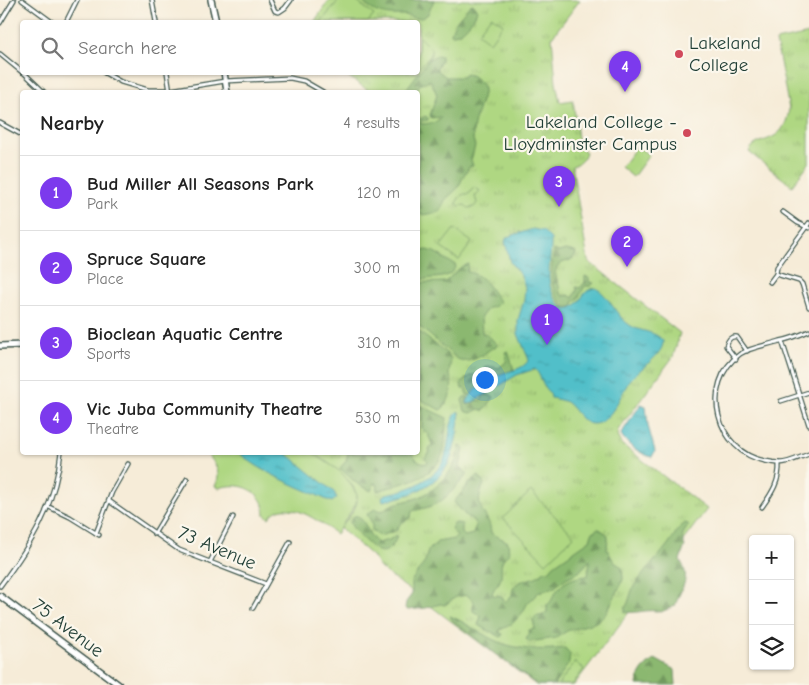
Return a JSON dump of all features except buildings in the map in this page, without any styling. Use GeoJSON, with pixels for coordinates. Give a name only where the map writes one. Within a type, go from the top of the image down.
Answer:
{"type":"FeatureCollection","features":[{"type":"Feature","properties":{"kind":"main road"},"geometry":{"type":"LineString","coordinates":[[210,0],[215,20]]}},
{"type":"Feature","properties":{"kind":"main road"},"geometry":{"type":"LineString","coordinates":[[224,75],[227,90]]}},
{"type":"Feature","properties":{"kind":"main road"},"geometry":{"type":"LineString","coordinates":[[0,346],[20,345]]}},
{"type":"Feature","properties":{"kind":"main road","name":"75 Avenue"},"geometry":{"type":"LineString","coordinates":[[0,596],[118,685]]}},
{"type":"Feature","properties":{"kind":"street"},"geometry":{"type":"LineString","coordinates":[[0,23],[14,0]]}},
{"type":"Feature","properties":{"kind":"street"},"geometry":{"type":"LineString","coordinates":[[22,0],[49,20]]}},
{"type":"Feature","properties":{"kind":"street"},"geometry":{"type":"LineString","coordinates":[[67,20],[77,0]]}},
{"type":"Feature","properties":{"kind":"street"},"geometry":{"type":"LineString","coordinates":[[152,0],[156,20]]}},
{"type":"Feature","properties":{"kind":"street"},"geometry":{"type":"LineString","coordinates":[[270,0],[275,11],[279,12],[291,0]]}},
{"type":"Feature","properties":{"kind":"street"},"geometry":{"type":"LineString","coordinates":[[0,54],[20,70]]}},
{"type":"Feature","properties":{"kind":"street"},"geometry":{"type":"LineString","coordinates":[[26,75],[42,90]]}},
{"type":"Feature","properties":{"kind":"street"},"geometry":{"type":"LineString","coordinates":[[109,75],[131,86],[148,90]]}},
{"type":"Feature","properties":{"kind":"street"},"geometry":{"type":"LineString","coordinates":[[167,75],[170,90]]}},
{"type":"Feature","properties":{"kind":"street"},"geometry":{"type":"LineString","coordinates":[[176,90],[225,81],[290,78],[304,81],[320,90]]}},
{"type":"Feature","properties":{"kind":"street"},"geometry":{"type":"LineString","coordinates":[[0,123],[20,134]]}},
{"type":"Feature","properties":{"kind":"street"},"geometry":{"type":"LineString","coordinates":[[770,282],[776,274],[777,267],[808,226],[783,212]]}},
{"type":"Feature","properties":{"kind":"street"},"geometry":{"type":"LineString","coordinates":[[776,274],[799,281],[802,284],[809,308]]}},
{"type":"Feature","properties":{"kind":"street"},"geometry":{"type":"LineString","coordinates":[[809,331],[747,351],[736,358],[725,372],[717,395],[717,408],[721,426],[731,442],[746,454],[759,460],[779,463],[809,454]]}},
{"type":"Feature","properties":{"kind":"street"},"geometry":{"type":"LineString","coordinates":[[736,358],[726,346],[727,341],[731,337],[737,337],[747,351]]}},
{"type":"Feature","properties":{"kind":"street"},"geometry":{"type":"LineString","coordinates":[[782,341],[809,425]]}},
{"type":"Feature","properties":{"kind":"street"},"geometry":{"type":"LineString","coordinates":[[781,401],[809,392]]}},
{"type":"Feature","properties":{"kind":"street"},"geometry":{"type":"LineString","coordinates":[[0,586],[31,542],[49,508],[60,455]]}},
{"type":"Feature","properties":{"kind":"street"},"geometry":{"type":"LineString","coordinates":[[762,507],[777,482],[780,470],[779,463]]}},
{"type":"Feature","properties":{"kind":"street"},"geometry":{"type":"LineString","coordinates":[[49,508],[70,517],[97,534],[112,492],[128,464]]}},
{"type":"Feature","properties":{"kind":"street"},"geometry":{"type":"LineString","coordinates":[[154,534],[187,479]]}},
{"type":"Feature","properties":{"kind":"street","name":"73 Avenue"},"geometry":{"type":"LineString","coordinates":[[109,502],[182,552],[266,584]]}},
{"type":"Feature","properties":{"kind":"street"},"geometry":{"type":"LineString","coordinates":[[210,562],[233,518]]}},
{"type":"Feature","properties":{"kind":"street"},"geometry":{"type":"LineString","coordinates":[[253,608],[290,542]]}},
{"type":"Feature","properties":{"kind":"green space"},"geometry":{"type":"Polygon","coordinates":[[[329,0],[580,0],[552,37],[556,83],[560,102],[573,100],[579,146],[586,152],[581,161],[572,166],[588,261],[680,333],[673,357],[618,430],[617,436],[621,444],[707,509],[574,685],[536,685],[380,568],[372,556],[340,528],[356,505],[357,497],[355,490],[343,475],[316,455],[420,455],[420,90],[368,90],[346,75],[420,75],[420,20],[315,20],[329,0]]]}},
{"type":"Feature","properties":{"kind":"green space"},"geometry":{"type":"Polygon","coordinates":[[[339,0],[355,0],[374,15],[370,20],[323,20],[339,0]]]}},
{"type":"Feature","properties":{"kind":"green space"},"geometry":{"type":"Polygon","coordinates":[[[361,0],[434,0],[428,14],[418,18],[379,13],[361,0]]]}},
{"type":"Feature","properties":{"kind":"green space"},"geometry":{"type":"Polygon","coordinates":[[[473,4],[477,10],[473,18],[459,32],[451,34],[456,22],[473,4]]]}},
{"type":"Feature","properties":{"kind":"green space"},"geometry":{"type":"Polygon","coordinates":[[[491,16],[503,24],[490,42],[478,33],[491,16]]]}},
{"type":"Feature","properties":{"kind":"green space"},"geometry":{"type":"Polygon","coordinates":[[[809,34],[809,163],[792,186],[749,152],[758,143],[776,135],[782,130],[789,109],[776,41],[809,34]]]}},
{"type":"Feature","properties":{"kind":"green space"},"geometry":{"type":"Polygon","coordinates":[[[420,38],[431,49],[431,55],[420,67],[420,38]]]}},
{"type":"Feature","properties":{"kind":"green space"},"geometry":{"type":"Polygon","coordinates":[[[437,55],[441,56],[436,69],[446,77],[463,77],[465,74],[468,74],[477,79],[484,89],[473,132],[475,146],[471,160],[473,166],[470,166],[458,188],[445,200],[440,212],[422,215],[420,214],[420,124],[433,123],[440,119],[440,117],[431,118],[430,115],[437,95],[431,81],[423,83],[416,90],[406,90],[417,75],[420,75],[420,71],[429,59],[437,55]]]}},
{"type":"Feature","properties":{"kind":"green space"},"geometry":{"type":"Polygon","coordinates":[[[426,116],[428,118],[428,120],[421,121],[420,124],[420,119],[426,116]]]}},
{"type":"Feature","properties":{"kind":"green space"},"geometry":{"type":"Polygon","coordinates":[[[637,146],[649,155],[633,177],[621,167],[637,146]]]}},
{"type":"Feature","properties":{"kind":"green space"},"geometry":{"type":"Polygon","coordinates":[[[474,187],[480,191],[475,196],[477,203],[474,207],[468,208],[465,205],[460,206],[456,203],[464,194],[469,194],[474,187]]]}},
{"type":"Feature","properties":{"kind":"green space"},"geometry":{"type":"Polygon","coordinates":[[[454,229],[472,242],[459,260],[440,247],[454,229]]]}},
{"type":"Feature","properties":{"kind":"green space"},"geometry":{"type":"Polygon","coordinates":[[[427,250],[434,252],[456,265],[450,274],[420,280],[420,252],[427,250]]]}},
{"type":"Feature","properties":{"kind":"green space"},"geometry":{"type":"Polygon","coordinates":[[[554,250],[559,252],[565,250],[576,252],[573,258],[559,265],[556,270],[559,291],[563,296],[569,295],[573,298],[577,290],[576,287],[580,288],[585,282],[585,276],[589,278],[589,282],[594,283],[591,286],[585,286],[577,300],[573,302],[574,305],[572,307],[564,307],[553,287],[551,273],[554,250]]]}},
{"type":"Feature","properties":{"kind":"green space"},"geometry":{"type":"Polygon","coordinates":[[[468,264],[467,272],[483,279],[500,302],[496,306],[488,308],[481,317],[482,333],[489,336],[497,345],[495,348],[469,361],[460,361],[420,327],[420,283],[445,282],[461,267],[468,264]]]}},
{"type":"Feature","properties":{"kind":"green space"},"geometry":{"type":"Polygon","coordinates":[[[420,332],[450,357],[449,374],[452,383],[449,399],[440,410],[420,399],[420,332]]]}},
{"type":"Feature","properties":{"kind":"green space"},"geometry":{"type":"Polygon","coordinates":[[[508,351],[514,370],[488,379],[471,395],[467,395],[465,389],[462,389],[462,382],[476,374],[478,378],[488,373],[484,368],[488,366],[499,368],[507,361],[505,352],[508,351]]]}},
{"type":"Feature","properties":{"kind":"green space"},"geometry":{"type":"Polygon","coordinates":[[[487,394],[494,397],[484,411],[479,409],[471,413],[465,411],[462,400],[464,397],[468,397],[466,403],[468,405],[482,400],[483,396],[487,394]]]}},
{"type":"Feature","properties":{"kind":"green space"},"geometry":{"type":"Polygon","coordinates":[[[420,405],[447,418],[444,449],[441,459],[427,473],[377,491],[378,485],[374,483],[371,491],[356,483],[340,468],[346,461],[348,455],[413,455],[417,460],[426,464],[428,461],[425,458],[430,453],[429,449],[433,447],[428,434],[422,429],[422,411],[420,405]]]}},
{"type":"Feature","properties":{"kind":"green space"},"geometry":{"type":"Polygon","coordinates":[[[460,446],[464,448],[460,466],[468,474],[444,499],[423,509],[412,511],[411,517],[400,524],[397,530],[380,536],[372,531],[372,523],[367,514],[375,509],[382,511],[393,504],[414,499],[433,489],[452,468],[457,459],[460,446]]]}},
{"type":"Feature","properties":{"kind":"green space"},"geometry":{"type":"Polygon","coordinates":[[[207,455],[316,455],[341,472],[350,483],[357,495],[356,504],[336,534],[321,523],[293,510],[284,509],[276,511],[269,518],[265,515],[264,506],[260,499],[250,490],[235,486],[219,488],[215,486],[218,472],[207,455]]]}},
{"type":"Feature","properties":{"kind":"green space"},"geometry":{"type":"Polygon","coordinates":[[[479,476],[484,484],[479,500],[480,506],[488,520],[491,533],[508,542],[509,554],[501,564],[500,580],[492,595],[501,596],[505,602],[512,595],[516,585],[540,575],[544,571],[549,571],[554,565],[590,540],[592,533],[598,528],[608,535],[607,549],[614,562],[622,567],[623,579],[605,615],[596,622],[567,631],[556,638],[529,642],[526,639],[529,635],[529,630],[535,629],[533,620],[536,616],[541,616],[547,612],[547,605],[561,586],[577,577],[588,576],[590,560],[579,572],[566,578],[555,587],[539,592],[512,624],[499,632],[503,634],[501,637],[478,625],[481,616],[473,611],[473,601],[467,595],[456,597],[445,605],[440,604],[408,610],[405,608],[406,602],[412,594],[412,580],[425,562],[428,551],[437,542],[454,539],[457,536],[451,530],[453,524],[462,524],[462,533],[465,536],[473,534],[476,525],[454,502],[472,480],[479,476]]]}},
{"type":"Feature","properties":{"kind":"green space"},"geometry":{"type":"Polygon","coordinates":[[[531,491],[574,536],[546,563],[503,518],[531,491]]]}},
{"type":"Feature","properties":{"kind":"green space"},"geometry":{"type":"Polygon","coordinates":[[[354,516],[358,516],[361,519],[374,540],[378,543],[389,540],[397,535],[392,546],[388,550],[381,552],[372,547],[351,525],[350,522],[354,516]]]}},
{"type":"Feature","properties":{"kind":"green space"},"geometry":{"type":"Polygon","coordinates":[[[686,523],[689,525],[683,535],[685,546],[680,560],[685,578],[675,606],[661,612],[625,612],[634,586],[678,529],[686,523]]]}},
{"type":"Feature","properties":{"kind":"green space"},"geometry":{"type":"Polygon","coordinates":[[[450,616],[506,645],[535,649],[565,648],[570,654],[569,663],[554,685],[537,685],[453,621],[450,616]]]}},
{"type":"Feature","properties":{"kind":"green space"},"geometry":{"type":"Polygon","coordinates":[[[655,659],[675,670],[676,685],[637,685],[643,670],[655,659]]]}},
{"type":"Feature","properties":{"kind":"green space"},"geometry":{"type":"Polygon","coordinates":[[[575,662],[584,669],[572,685],[558,685],[575,662]]]}},
{"type":"Feature","properties":{"kind":"water"},"geometry":{"type":"Polygon","coordinates":[[[533,229],[543,231],[551,239],[549,280],[554,296],[560,305],[571,308],[576,305],[585,293],[596,288],[605,296],[625,322],[635,328],[656,335],[663,341],[660,351],[631,379],[610,413],[599,423],[588,423],[581,419],[566,402],[551,398],[550,393],[545,388],[535,369],[517,375],[471,403],[468,404],[467,402],[477,388],[486,381],[520,368],[529,360],[518,334],[518,320],[524,300],[525,287],[521,276],[510,262],[505,241],[507,237],[533,229]]]}},
{"type":"Feature","properties":{"kind":"water"},"geometry":{"type":"Polygon","coordinates":[[[641,404],[646,406],[648,426],[655,451],[652,457],[634,448],[626,442],[621,434],[641,404]]]}},
{"type":"Feature","properties":{"kind":"water"},"geometry":{"type":"Polygon","coordinates":[[[458,411],[460,413],[454,447],[449,463],[443,472],[435,480],[416,491],[405,496],[383,501],[382,497],[384,495],[416,485],[430,477],[438,469],[443,462],[451,425],[458,411]]]}},
{"type":"Feature","properties":{"kind":"water"},"geometry":{"type":"Polygon","coordinates":[[[242,455],[288,455],[334,492],[337,498],[332,502],[269,473],[242,455]]]}},
{"type":"Feature","properties":{"kind":"place","name":"Lakeland College"},"geometry":{"type":"Point","coordinates":[679,54]}},
{"type":"Feature","properties":{"kind":"place","name":"Vic Juba Community Theatre"},"geometry":{"type":"Point","coordinates":[625,92]}},
{"type":"Feature","properties":{"kind":"place","name":"Lakeland College - Lloydminster Campus"},"geometry":{"type":"Point","coordinates":[687,133]}},
{"type":"Feature","properties":{"kind":"place","name":"Bioclean Aquatic Centre"},"geometry":{"type":"Point","coordinates":[559,207]}},
{"type":"Feature","properties":{"kind":"place","name":"Spruce Square"},"geometry":{"type":"Point","coordinates":[627,267]}},
{"type":"Feature","properties":{"kind":"place","name":"Bud Miller All Seasons Park"},"geometry":{"type":"Point","coordinates":[547,345]}}]}
